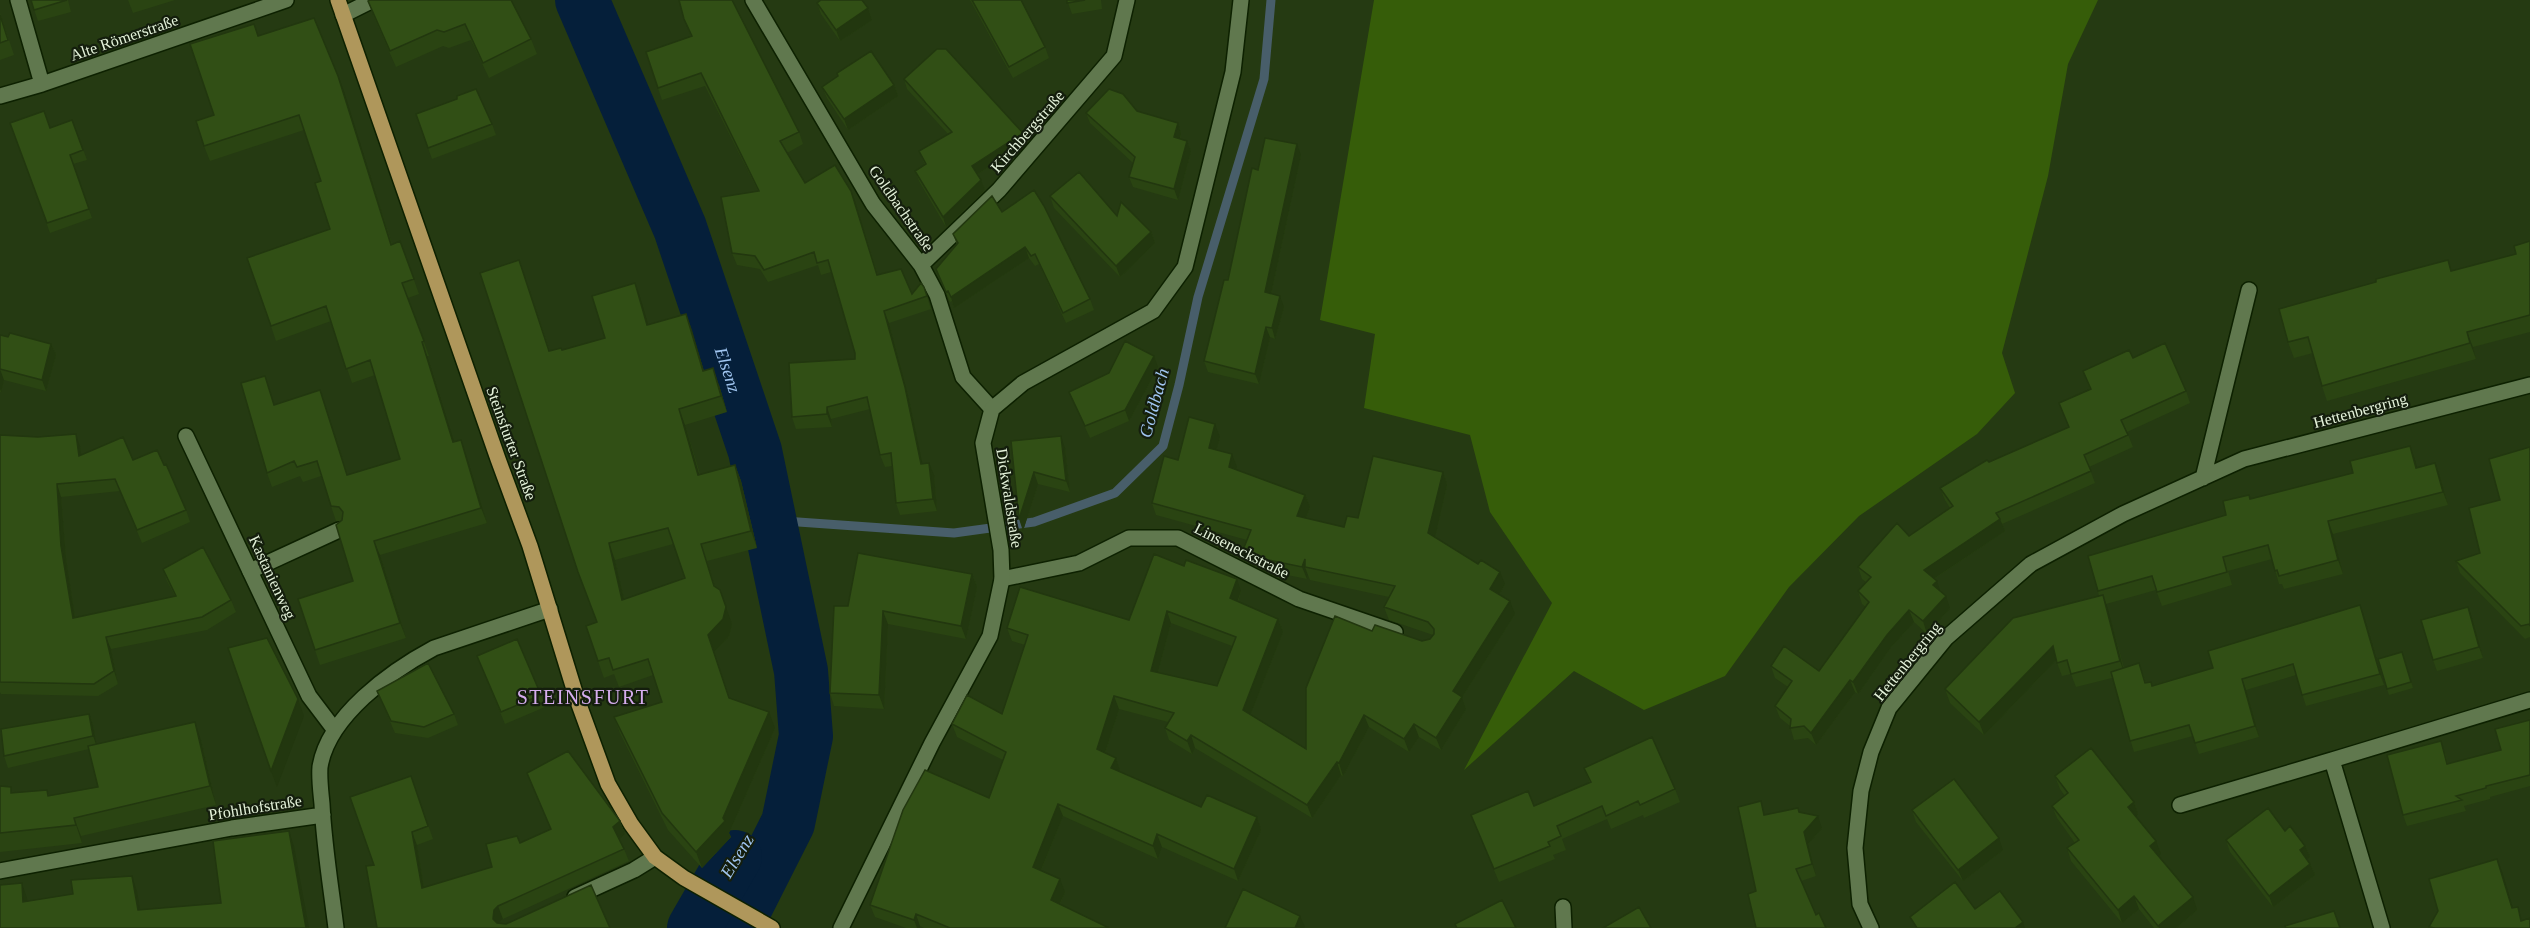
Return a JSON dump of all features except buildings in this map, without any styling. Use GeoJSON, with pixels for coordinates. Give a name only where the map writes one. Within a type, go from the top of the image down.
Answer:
{"type":"FeatureCollection","features":[{"type":"Feature","properties":{"kind":"main road","name":"Steinsfurter Straße"},"geometry":{"type":"LineString","coordinates":[[338,0],[530,546],[577,699],[608,784],[631,824],[655,857],[684,878],[767,925]]}},
{"type":"Feature","properties":{"kind":"street"},"geometry":{"type":"LineString","coordinates":[[18,0],[42,84]]}},
{"type":"Feature","properties":{"kind":"street","name":"Alte Römerstraße"},"geometry":{"type":"LineString","coordinates":[[0,96],[42,84],[286,0]]}},
{"type":"Feature","properties":{"kind":"street"},"geometry":{"type":"LineString","coordinates":[[344,15],[373,0]]}},
{"type":"Feature","properties":{"kind":"street","name":"Goldbachstraße"},"geometry":{"type":"LineString","coordinates":[[753,0],[873,204],[921,265],[937,295],[963,377],[992,409]]}},
{"type":"Feature","properties":{"kind":"street","name":"Kirchbergstraße"},"geometry":{"type":"LineString","coordinates":[[921,265],[999,190],[1114,56],[1127,0]]}},
{"type":"Feature","properties":{"kind":"street"},"geometry":{"type":"LineString","coordinates":[[992,409],[1023,382],[1153,311],[1185,267],[1233,72],[1241,0]]}},
{"type":"Feature","properties":{"kind":"street"},"geometry":{"type":"LineString","coordinates":[[2203,478],[2249,290]]}},
{"type":"Feature","properties":{"kind":"street","name":"Hettenbergring"},"geometry":{"type":"LineString","coordinates":[[1871,928],[1860,904],[1855,848],[1861,791],[1871,752],[1889,708],[1946,638],[2031,564],[2123,514],[2244,459],[2530,385]]}},
{"type":"Feature","properties":{"kind":"street","name":"Dickwaldstraße"},"geometry":{"type":"LineString","coordinates":[[841,928],[932,743],[990,636],[1002,579],[1001,550],[983,443],[992,409]]}},
{"type":"Feature","properties":{"kind":"street","name":"Kastanienweg"},"geometry":{"type":"LineString","coordinates":[[186,436],[309,696],[334,729]]}},
{"type":"Feature","properties":{"kind":"street"},"geometry":{"type":"LineString","coordinates":[[250,571],[339,530]]}},
{"type":"Feature","properties":{"kind":"street","name":"Linseneckstraße"},"geometry":{"type":"LineString","coordinates":[[1002,579],[1079,563],[1129,538],[1178,538],[1299,598],[1407,636]]}},
{"type":"Feature","properties":{"kind":"street","name":"Pfohlhofstraße"},"geometry":{"type":"LineString","coordinates":[[0,871],[232,828],[323,815],[320,768],[334,729],[353,708],[418,656],[434,648],[550,609]]}},
{"type":"Feature","properties":{"kind":"street"},"geometry":{"type":"LineString","coordinates":[[2180,805],[2530,700]]}},
{"type":"Feature","properties":{"kind":"street"},"geometry":{"type":"LineString","coordinates":[[2332,760],[2382,928]]}},
{"type":"Feature","properties":{"kind":"street"},"geometry":{"type":"LineString","coordinates":[[323,815],[336,928]]}},
{"type":"Feature","properties":{"kind":"street"},"geometry":{"type":"LineString","coordinates":[[560,904],[634,870],[655,857]]}},
{"type":"Feature","properties":{"kind":"street"},"geometry":{"type":"LineString","coordinates":[[1563,907],[1564,928]]}},
{"type":"Feature","properties":{"kind":"green space"},"geometry":{"type":"Polygon","coordinates":[[[1374,0],[2098,0],[2068,64],[2048,176],[2002,353],[2015,393],[1977,434],[1859,516],[1789,587],[1725,676],[1644,710],[1574,671],[1464,770],[1552,603],[1490,512],[1470,435],[1364,408],[1375,334],[1320,320],[1374,0]]]}},
{"type":"Feature","properties":{"kind":"waterway","name":"Elsenz"},"geometry":{"type":"LineString","coordinates":[[582,0],[680,228],[755,451],[801,671],[806,736],[788,823],[735,928]]}},
{"type":"Feature","properties":{"kind":"waterway","name":"Goldbach"},"geometry":{"type":"LineString","coordinates":[[770,520],[954,533],[1034,522],[1115,493],[1163,446],[1198,297],[1264,79],[1271,0]]}},
{"type":"Feature","properties":{"kind":"waterway","name":"Elsenz"},"geometry":{"type":"LineString","coordinates":[[694,928],[735,857]]}},
{"type":"Feature","properties":{"kind":"district","name":"STEINSFURT"},"geometry":{"type":"Point","coordinates":[583,697]}}]}
